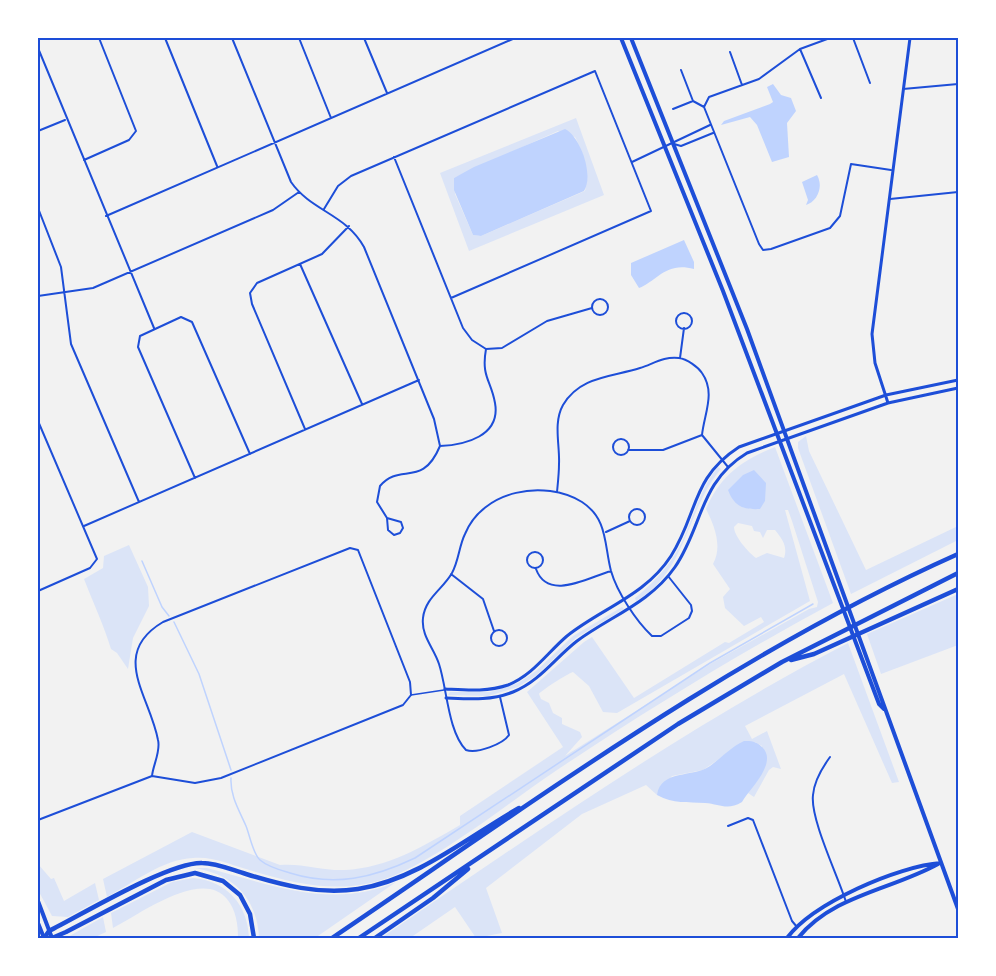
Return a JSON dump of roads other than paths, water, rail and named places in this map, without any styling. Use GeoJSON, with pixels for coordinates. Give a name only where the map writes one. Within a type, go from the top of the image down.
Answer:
{"type":"FeatureCollection","features":[{"type":"Feature","properties":{"kind":"highway"},"geometry":{"type":"LineString","coordinates":[[332,939],[630,735],[770,650],[957,554]]}},
{"type":"Feature","properties":{"kind":"highway"},"geometry":{"type":"LineString","coordinates":[[359,939],[678,724],[783,662],[958,573]]}},
{"type":"Feature","properties":{"kind":"highway"},"geometry":{"type":"LineString","coordinates":[[783,662],[814,654],[958,589]]}},
{"type":"Feature","properties":{"kind":"highway"},"geometry":{"type":"LineString","coordinates":[[44,938],[49,931],[167,871],[200,863],[286,886],[322,891],[357,889],[391,881],[412,872],[545,794]]}},
{"type":"Feature","properties":{"kind":"highway"},"geometry":{"type":"LineString","coordinates":[[375,939],[438,894],[481,857]]}},
{"type":"Feature","properties":{"kind":"highway"},"geometry":{"type":"LineString","coordinates":[[44,938],[52,938],[174,876],[204,874],[223,881],[240,896],[250,914],[254,939]]}},
{"type":"Feature","properties":{"kind":"main road"},"geometry":{"type":"LineString","coordinates":[[621,38],[666,147],[879,704],[885,710]]}},
{"type":"Feature","properties":{"kind":"main road"},"geometry":{"type":"LineString","coordinates":[[631,38],[788,437],[885,702],[885,710],[958,910],[958,921]]}},
{"type":"Feature","properties":{"kind":"main road"},"geometry":{"type":"LineString","coordinates":[[787,939],[822,905],[922,865],[941,862]]}},
{"type":"Feature","properties":{"kind":"main road"},"geometry":{"type":"LineString","coordinates":[[798,939],[820,916],[846,902],[941,862]]}},
{"type":"Feature","properties":{"kind":"main road"},"geometry":{"type":"LineString","coordinates":[[38,901],[52,938]]}},
{"type":"Feature","properties":{"kind":"main road"},"geometry":{"type":"LineString","coordinates":[[38,923],[44,938]]}},
{"type":"Feature","properties":{"kind":"street"},"geometry":{"type":"LineString","coordinates":[[83,160],[129,140],[136,132],[99,38]]}},
{"type":"Feature","properties":{"kind":"street"},"geometry":{"type":"LineString","coordinates":[[165,38],[217,166]]}},
{"type":"Feature","properties":{"kind":"street"},"geometry":{"type":"LineString","coordinates":[[232,38],[291,182],[299,192],[350,226],[367,253],[438,428],[440,446],[429,466],[409,475],[392,476],[380,486],[377,502],[387,518],[390,532],[400,533],[403,528],[400,522],[387,518]]}},
{"type":"Feature","properties":{"kind":"street"},"geometry":{"type":"LineString","coordinates":[[298,38],[331,118]]}},
{"type":"Feature","properties":{"kind":"street"},"geometry":{"type":"LineString","coordinates":[[364,38],[387,94]]}},
{"type":"Feature","properties":{"kind":"street"},"geometry":{"type":"LineString","coordinates":[[106,216],[515,38]]}},
{"type":"Feature","properties":{"kind":"street"},"geometry":{"type":"LineString","coordinates":[[704,107],[709,97],[759,79],[800,49],[830,38]]}},
{"type":"Feature","properties":{"kind":"street"},"geometry":{"type":"LineString","coordinates":[[853,38],[870,83]]}},
{"type":"Feature","properties":{"kind":"street"},"geometry":{"type":"LineString","coordinates":[[888,404],[875,363],[872,339],[891,170],[910,38]]}},
{"type":"Feature","properties":{"kind":"street"},"geometry":{"type":"LineString","coordinates":[[38,48],[154,328]]}},
{"type":"Feature","properties":{"kind":"street"},"geometry":{"type":"LineString","coordinates":[[800,49],[821,98]]}},
{"type":"Feature","properties":{"kind":"street"},"geometry":{"type":"LineString","coordinates":[[730,52],[742,85]]}},
{"type":"Feature","properties":{"kind":"street"},"geometry":{"type":"LineString","coordinates":[[681,70],[693,101],[704,107],[763,250],[830,228],[840,216],[851,164],[891,170]]}},
{"type":"Feature","properties":{"kind":"street"},"geometry":{"type":"LineString","coordinates":[[324,209],[344,180],[595,71],[651,211],[451,298]]}},
{"type":"Feature","properties":{"kind":"street"},"geometry":{"type":"LineString","coordinates":[[903,89],[958,84]]}},
{"type":"Feature","properties":{"kind":"street"},"geometry":{"type":"LineString","coordinates":[[673,110],[693,101]]}},
{"type":"Feature","properties":{"kind":"street"},"geometry":{"type":"LineString","coordinates":[[38,131],[66,119]]}},
{"type":"Feature","properties":{"kind":"street"},"geometry":{"type":"LineString","coordinates":[[632,162],[711,125]]}},
{"type":"Feature","properties":{"kind":"street"},"geometry":{"type":"LineString","coordinates":[[674,144],[681,146],[714,133]]}},
{"type":"Feature","properties":{"kind":"street"},"geometry":{"type":"LineString","coordinates":[[394,157],[463,328],[472,340],[486,349],[502,348],[547,321],[592,308]]}},
{"type":"Feature","properties":{"kind":"street"},"geometry":{"type":"LineString","coordinates":[[38,296],[93,288],[273,210],[299,192]]}},
{"type":"Feature","properties":{"kind":"street"},"geometry":{"type":"LineString","coordinates":[[888,199],[958,192]]}},
{"type":"Feature","properties":{"kind":"street"},"geometry":{"type":"LineString","coordinates":[[38,208],[61,267],[71,344],[139,502]]}},
{"type":"Feature","properties":{"kind":"street"},"geometry":{"type":"LineString","coordinates":[[306,429],[250,297],[251,289],[257,283],[322,254],[350,226]]}},
{"type":"Feature","properties":{"kind":"street"},"geometry":{"type":"LineString","coordinates":[[300,264],[362,404]]}},
{"type":"Feature","properties":{"kind":"street"},"geometry":{"type":"LineString","coordinates":[[598,299],[608,305],[605,313],[600,314],[592,308],[594,301],[598,299]]}},
{"type":"Feature","properties":{"kind":"street"},"geometry":{"type":"LineString","coordinates":[[680,358],[684,328],[692,321],[691,316],[685,313],[676,319],[678,326],[684,328]]}},
{"type":"Feature","properties":{"kind":"street"},"geometry":{"type":"LineString","coordinates":[[195,478],[138,347],[141,336],[154,328],[182,317],[192,322],[250,454]]}},
{"type":"Feature","properties":{"kind":"street"},"geometry":{"type":"LineString","coordinates":[[440,446],[459,445],[471,441],[487,432],[492,425],[496,405],[484,369],[486,349]]}},
{"type":"Feature","properties":{"kind":"street"},"geometry":{"type":"LineString","coordinates":[[557,492],[560,463],[558,418],[563,405],[574,392],[604,376],[642,368],[659,360],[680,358],[701,372],[708,385],[710,400],[702,435]]}},
{"type":"Feature","properties":{"kind":"street"},"geometry":{"type":"LineString","coordinates":[[84,526],[418,380]]}},
{"type":"Feature","properties":{"kind":"street"},"geometry":{"type":"LineString","coordinates":[[445,690],[487,690],[518,680],[535,669],[568,636],[627,600],[653,579],[669,559],[681,538],[699,489],[722,460],[745,444],[885,395],[958,380]]}},
{"type":"Feature","properties":{"kind":"street"},"geometry":{"type":"LineString","coordinates":[[446,698],[477,700],[500,697],[536,680],[580,639],[632,608],[668,576],[694,531],[706,494],[728,466],[747,453],[888,404],[958,388]]}},
{"type":"Feature","properties":{"kind":"street"},"geometry":{"type":"LineString","coordinates":[[38,421],[96,554],[96,563],[38,591]]}},
{"type":"Feature","properties":{"kind":"street"},"geometry":{"type":"LineString","coordinates":[[628,450],[629,446],[625,440],[617,440],[614,444],[617,454],[625,454],[628,450],[663,450],[702,435]]}},
{"type":"Feature","properties":{"kind":"street"},"geometry":{"type":"LineString","coordinates":[[702,435],[728,466]]}},
{"type":"Feature","properties":{"kind":"street"},"geometry":{"type":"LineString","coordinates":[[500,697],[509,735],[506,740],[470,752],[460,741],[446,698],[439,664],[424,635],[423,616],[429,600],[452,574],[465,533],[485,507],[510,494],[531,491],[569,495],[592,510],[606,532],[611,571],[649,634],[656,637],[689,618],[691,605],[668,576]]}},
{"type":"Feature","properties":{"kind":"street"},"geometry":{"type":"LineString","coordinates":[[639,509],[643,512],[645,517],[641,524],[636,525],[630,521],[631,511],[639,509]]}},
{"type":"Feature","properties":{"kind":"street"},"geometry":{"type":"LineString","coordinates":[[606,532],[630,521]]}},
{"type":"Feature","properties":{"kind":"street"},"geometry":{"type":"LineString","coordinates":[[38,820],[152,777],[195,783],[221,778],[396,708],[411,695],[410,682],[361,555],[353,548],[163,622],[145,635],[140,641],[136,656],[136,677],[159,743],[152,777]]}},
{"type":"Feature","properties":{"kind":"street"},"geometry":{"type":"LineString","coordinates":[[536,569],[541,566],[543,558],[540,554],[533,552],[526,561],[529,566],[536,569],[542,579],[556,586],[572,585],[611,571]]}},
{"type":"Feature","properties":{"kind":"street"},"geometry":{"type":"LineString","coordinates":[[452,574],[483,599],[494,631],[491,635],[493,643],[500,646],[505,644],[508,639],[505,631],[494,631]]}},
{"type":"Feature","properties":{"kind":"street"},"geometry":{"type":"LineString","coordinates":[[830,757],[823,766],[812,797],[817,821],[846,902]]}},
{"type":"Feature","properties":{"kind":"street"},"geometry":{"type":"LineString","coordinates":[[728,826],[747,818],[753,820],[792,921],[797,927]]}},
{"type":"Feature","properties":{"kind":"lane"},"geometry":{"type":"LineString","coordinates":[[411,695],[445,690]]}},
{"type":"Feature","properties":{"kind":"water"},"geometry":{"type":"Polygon","coordinates":[[[773,84],[781,95],[791,98],[796,111],[787,123],[789,157],[772,162],[757,125],[750,117],[721,125],[724,121],[773,102],[767,87],[773,84]]]}},
{"type":"Feature","properties":{"kind":"water"},"geometry":{"type":"Polygon","coordinates":[[[565,129],[576,140],[584,157],[588,176],[584,191],[481,236],[473,235],[454,190],[454,178],[474,167],[565,129]]]}},
{"type":"Feature","properties":{"kind":"water"},"geometry":{"type":"Polygon","coordinates":[[[817,175],[820,184],[818,193],[813,201],[806,205],[808,200],[802,182],[817,175]]]}},
{"type":"Feature","properties":{"kind":"water"},"geometry":{"type":"Polygon","coordinates":[[[684,240],[694,262],[694,269],[684,267],[669,270],[639,288],[631,275],[631,263],[684,240]]]}},
{"type":"Feature","properties":{"kind":"water"},"geometry":{"type":"Polygon","coordinates":[[[754,470],[766,483],[765,501],[760,509],[740,506],[733,500],[728,490],[743,475],[754,470]]]}},
{"type":"Feature","properties":{"kind":"water"},"geometry":{"type":"Polygon","coordinates":[[[744,741],[760,745],[766,753],[767,761],[761,776],[742,802],[737,805],[724,806],[675,801],[657,795],[665,781],[679,775],[703,770],[744,741]]]}},
{"type":"Feature","properties":{"kind":"waterway"},"geometry":{"type":"LineString","coordinates":[[142,561],[162,607],[169,616]]}},
{"type":"Feature","properties":{"kind":"waterway"},"geometry":{"type":"LineString","coordinates":[[231,778],[233,797],[254,849],[260,860],[267,865],[307,877],[338,880],[384,871],[415,858],[710,663],[813,604]]}},
{"type":"Feature","properties":{"kind":"waterway"},"geometry":{"type":"LineString","coordinates":[[174,622],[199,674],[231,770]]}}]}
